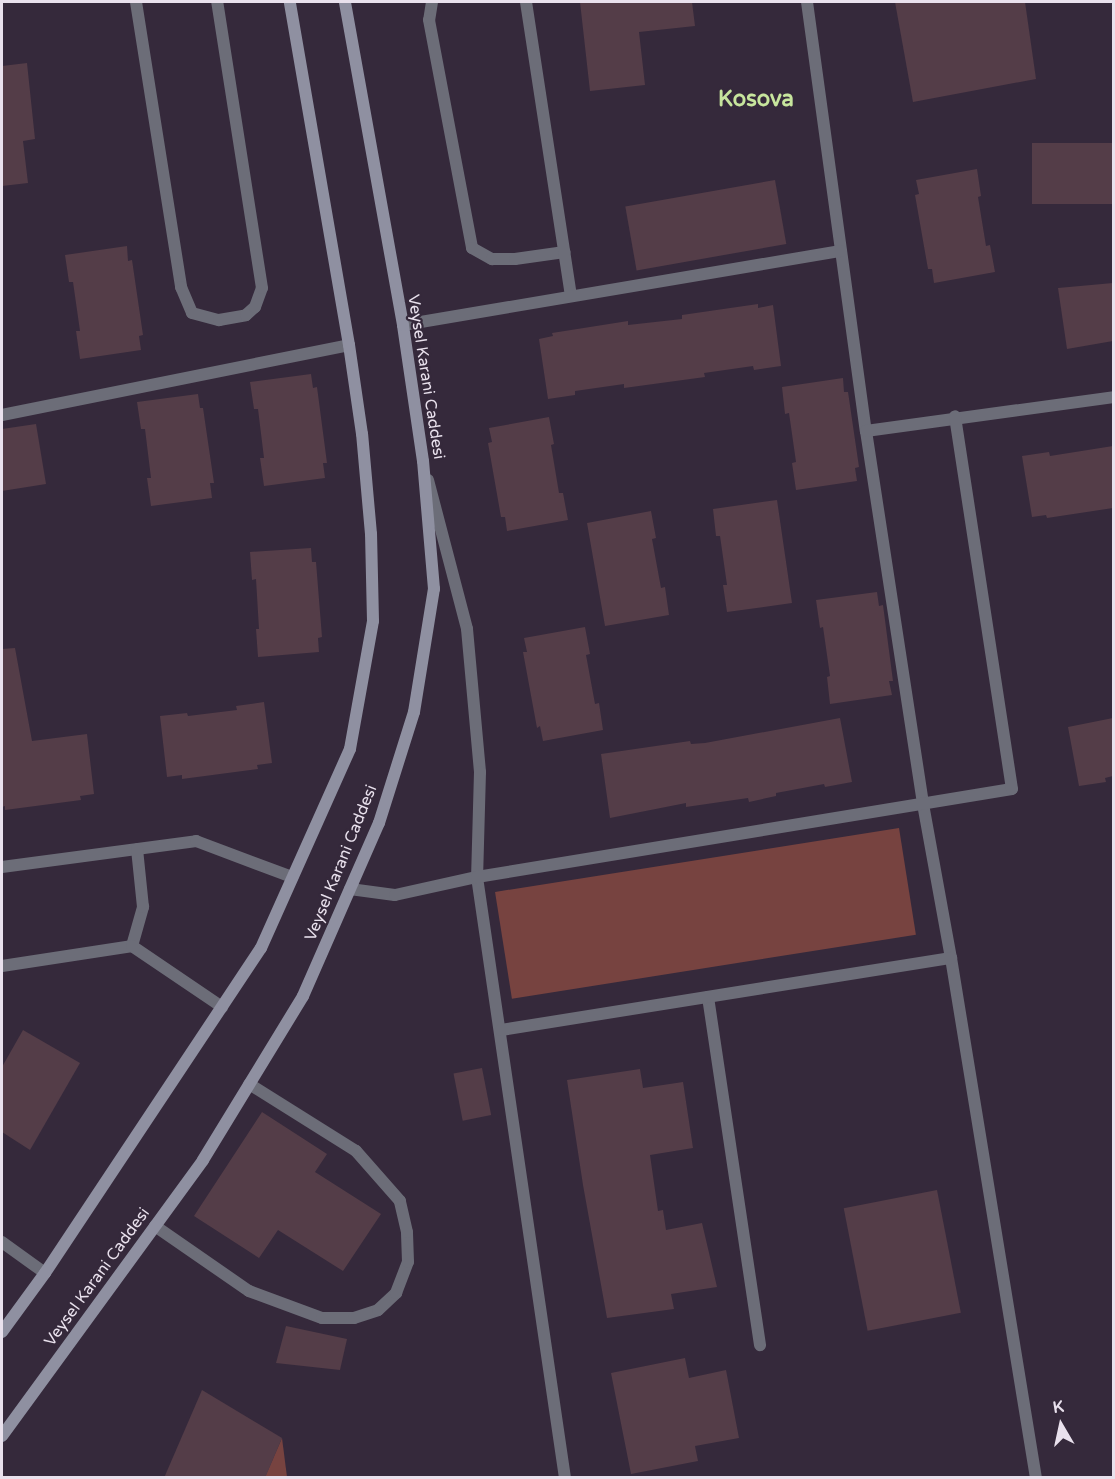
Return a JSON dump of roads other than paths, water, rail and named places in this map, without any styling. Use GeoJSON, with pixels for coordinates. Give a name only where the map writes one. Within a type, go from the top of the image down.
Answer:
{"type":"FeatureCollection","features":[{"type":"Feature","properties":{"kind":"main road"},"geometry":{"type":"LineString","coordinates":[[2,1332],[45,1274],[261,948],[350,749],[373,621],[369,512],[362,434],[349,345],[290,2]]}},
{"type":"Feature","properties":{"kind":"main road","name":"Veysel Karani Caddesi"},"geometry":{"type":"LineString","coordinates":[[2,1436],[203,1160],[303,996],[379,823],[414,712],[434,589],[423,461],[403,325],[345,2]]}},
{"type":"Feature","properties":{"kind":"street"},"geometry":{"type":"LineString","coordinates":[[136,2],[181,287],[192,313],[219,320],[246,315],[255,307],[262,288],[217,2]]}},
{"type":"Feature","properties":{"kind":"street"},"geometry":{"type":"LineString","coordinates":[[432,2],[429,20],[472,248],[492,259],[515,259],[565,252]]}},
{"type":"Feature","properties":{"kind":"street"},"geometry":{"type":"LineString","coordinates":[[526,2],[571,296]]}},
{"type":"Feature","properties":{"kind":"street"},"geometry":{"type":"LineString","coordinates":[[807,2],[866,430],[923,804],[951,958],[1036,1478]]}},
{"type":"Feature","properties":{"kind":"street"},"geometry":{"type":"LineString","coordinates":[[403,325],[841,250]]}},
{"type":"Feature","properties":{"kind":"street"},"geometry":{"type":"LineString","coordinates":[[2,415],[349,345]]}},
{"type":"Feature","properties":{"kind":"street"},"geometry":{"type":"LineString","coordinates":[[866,430],[956,416],[1113,397]]}},
{"type":"Feature","properties":{"kind":"street"},"geometry":{"type":"LineString","coordinates":[[350,889],[396,895],[477,877],[1012,789],[956,416]]}},
{"type":"Feature","properties":{"kind":"street"},"geometry":{"type":"LineString","coordinates":[[423,461],[467,629],[480,772],[477,877],[565,1478]]}},
{"type":"Feature","properties":{"kind":"street"},"geometry":{"type":"LineString","coordinates":[[2,867],[196,841],[292,877]]}},
{"type":"Feature","properties":{"kind":"street"},"geometry":{"type":"LineString","coordinates":[[132,946],[143,908],[137,849]]}},
{"type":"Feature","properties":{"kind":"street"},"geometry":{"type":"LineString","coordinates":[[2,966],[132,946],[222,1007]]}},
{"type":"Feature","properties":{"kind":"street"},"geometry":{"type":"LineString","coordinates":[[501,1030],[951,958]]}},
{"type":"Feature","properties":{"kind":"street"},"geometry":{"type":"LineString","coordinates":[[708,997],[760,1345]]}},
{"type":"Feature","properties":{"kind":"street"},"geometry":{"type":"LineString","coordinates":[[155,1226],[249,1291],[322,1318],[354,1318],[378,1310],[396,1293],[408,1262],[407,1232],[400,1201],[356,1151],[249,1084]]}},
{"type":"Feature","properties":{"kind":"street"},"geometry":{"type":"LineString","coordinates":[[2,1242],[45,1274]]}},
{"type":"Feature","properties":{"kind":"district","name":"Kosova"},"geometry":{"type":"Point","coordinates":[756,100]}}]}
